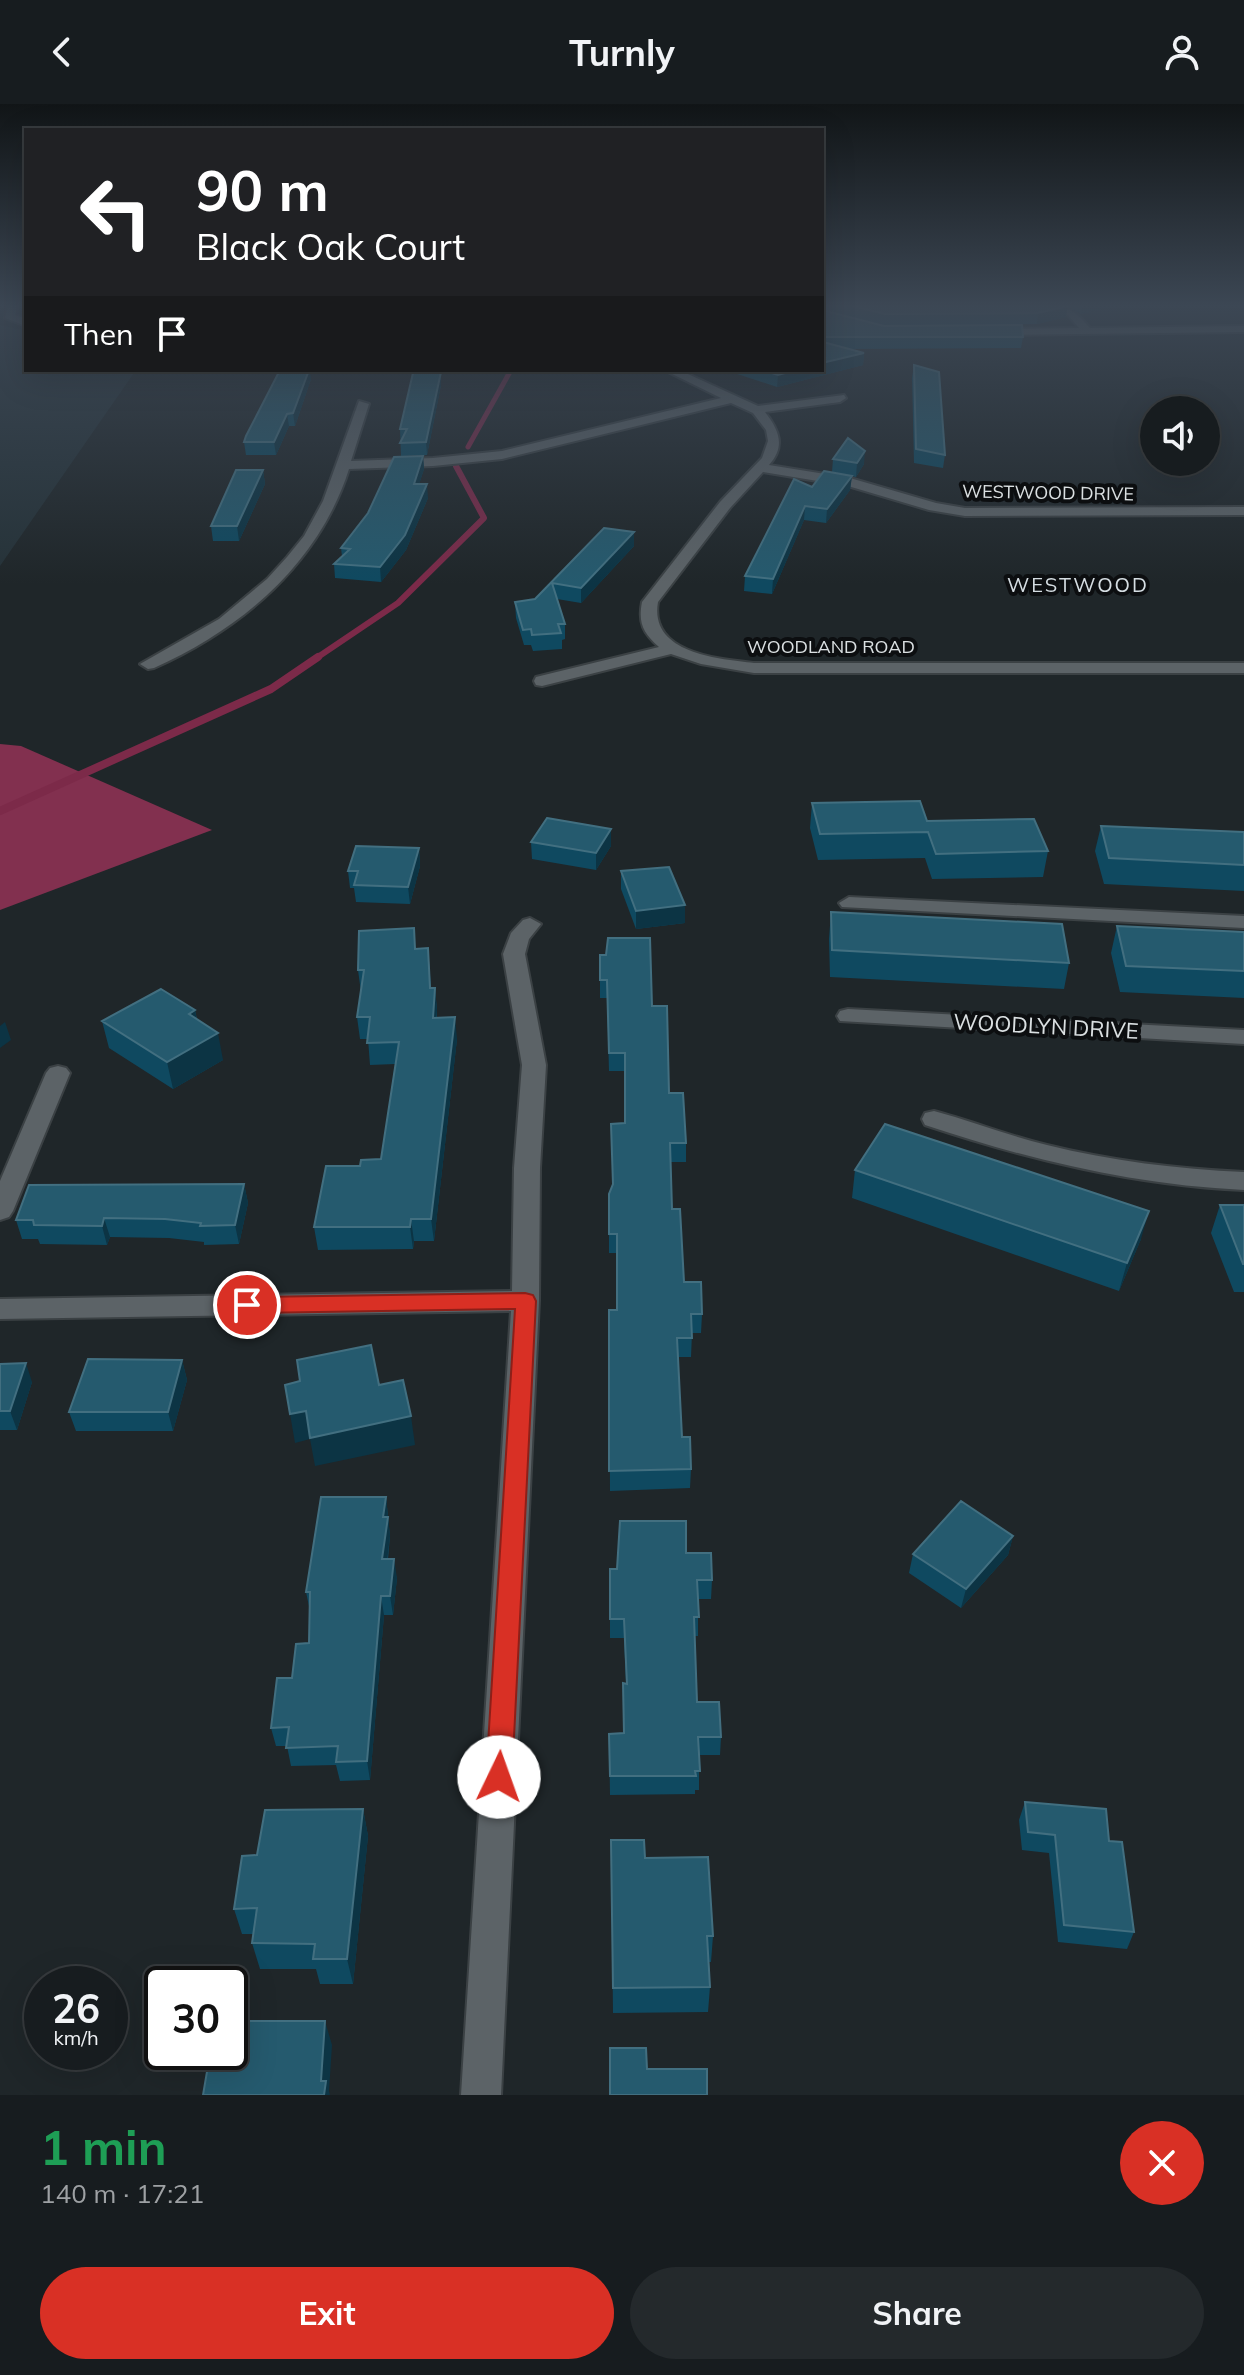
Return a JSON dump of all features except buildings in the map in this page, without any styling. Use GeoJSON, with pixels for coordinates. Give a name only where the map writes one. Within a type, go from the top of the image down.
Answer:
{"type":"FeatureCollection","features":[{"type":"Feature","properties":{"kind":"street"},"geometry":{"type":"LineString","coordinates":[[344,465],[433,462],[502,455],[736,398],[757,410],[840,398]]}},
{"type":"Feature","properties":{"kind":"street"},"geometry":{"type":"LineString","coordinates":[[148,664],[166,657],[215,627],[283,572],[324,515],[363,404]]}},
{"type":"Feature","properties":{"kind":"street","name":"WOODLAND ROAD"},"geometry":{"type":"LineString","coordinates":[[757,410],[772,430],[774,441],[768,459],[725,505],[650,602],[646,612],[650,632],[674,648],[710,661],[754,668],[1244,668]]}},
{"type":"Feature","properties":{"kind":"street","name":"WESTWOOD DRIVE"},"geometry":{"type":"LineString","coordinates":[[760,468],[850,482],[934,507],[965,512],[1244,511]]}},
{"type":"Feature","properties":{"kind":"street"},"geometry":{"type":"LineString","coordinates":[[542,681],[674,648]]}},
{"type":"Feature","properties":{"kind":"street"},"geometry":{"type":"LineString","coordinates":[[849,903],[1244,922]]}},
{"type":"Feature","properties":{"kind":"street"},"geometry":{"type":"LineString","coordinates":[[481,2095],[525,1301],[527,1168],[534,1065],[514,954],[519,938],[530,924]]}},
{"type":"Feature","properties":{"kind":"street","name":"WOODLYN DRIVE"},"geometry":{"type":"LineString","coordinates":[[848,1016],[1244,1037]]}},
{"type":"Feature","properties":{"kind":"street"},"geometry":{"type":"LineString","coordinates":[[0,1211],[58,1073]]}},
{"type":"Feature","properties":{"kind":"street"},"geometry":{"type":"LineString","coordinates":[[934,1119],[1033,1149],[1131,1171],[1200,1180],[1244,1181]]}},
{"type":"Feature","properties":{"kind":"street"},"geometry":{"type":"LineString","coordinates":[[0,1309],[525,1301]]}},
{"type":"Feature","properties":{"kind":"shaded area"},"geometry":{"type":"Polygon","coordinates":[[[0,398],[117,398],[0,566],[0,398]]]}},
{"type":"Feature","properties":{"kind":"shaded area"},"geometry":{"type":"Polygon","coordinates":[[[0,744],[21,746],[212,830],[0,910],[0,744]]]}},
{"type":"Feature","properties":{"kind":"waterway"},"geometry":{"type":"LineString","coordinates":[[468,447],[495,398]]}},
{"type":"Feature","properties":{"kind":"waterway"},"geometry":{"type":"LineString","coordinates":[[315,659],[398,603],[484,518],[456,466]]}},
{"type":"Feature","properties":{"kind":"waterway"},"geometry":{"type":"LineString","coordinates":[[0,811],[271,689],[318,657]]}},
{"type":"Feature","properties":{"kind":"district","name":"WESTWOOD"},"geometry":{"type":"Point","coordinates":[1078,585]}},
{"type":"Feature","properties":{"kind":"route"},"geometry":{"type":"LineString","coordinates":[[247,1305],[525,1301],[499,1777]]}}]}
